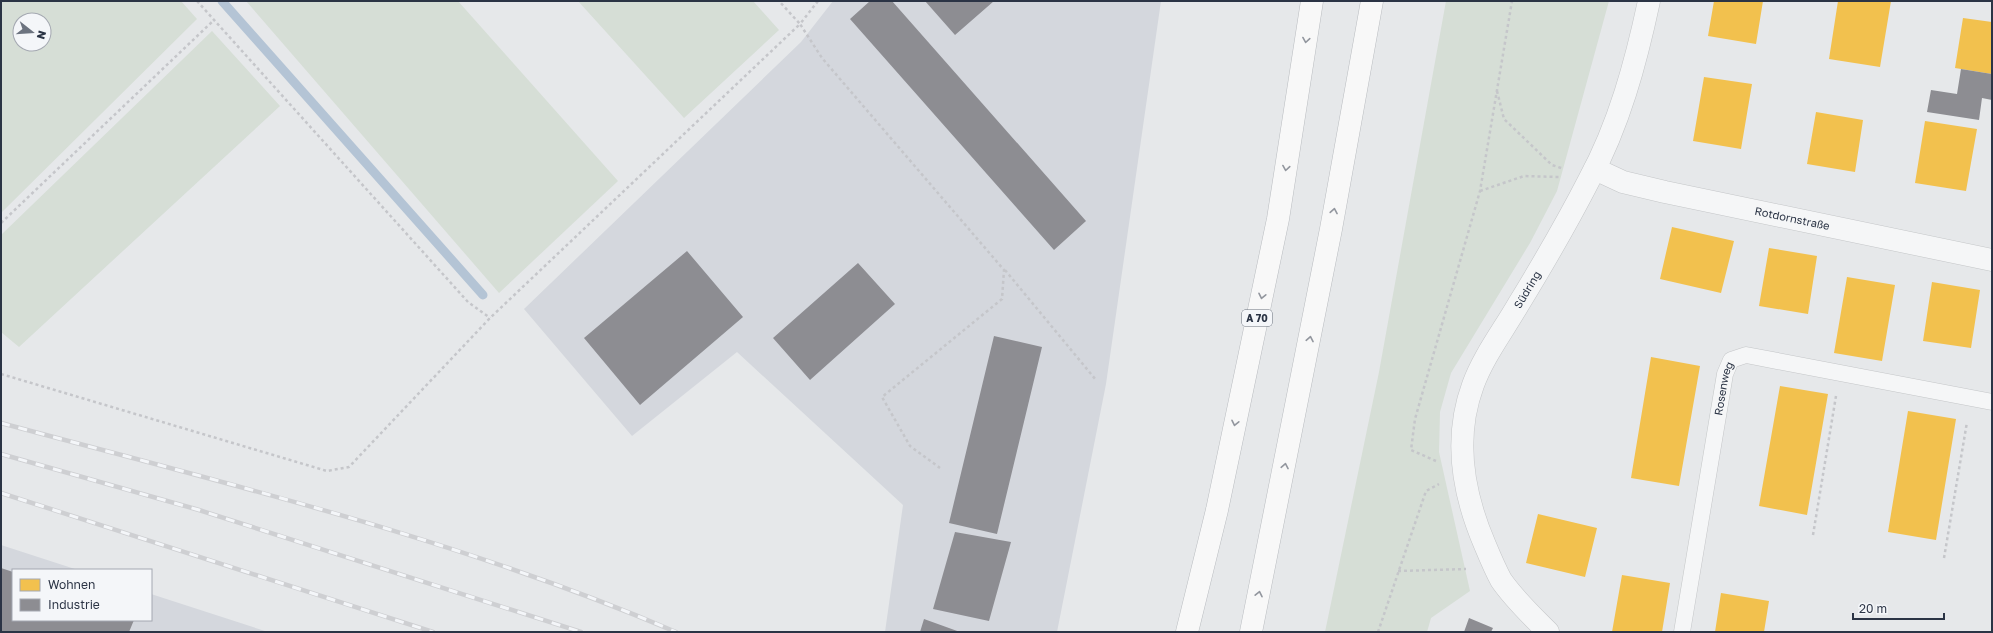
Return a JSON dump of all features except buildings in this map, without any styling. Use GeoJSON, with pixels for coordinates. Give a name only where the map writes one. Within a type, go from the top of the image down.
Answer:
{"type":"FeatureCollection","features":[{"type":"Feature","properties":{"kind":"highway","name":"A 70"},"geometry":{"type":"LineString","coordinates":[[1187,632],[1217,510],[1278,219],[1312,1]]}},
{"type":"Feature","properties":{"kind":"highway"},"geometry":{"type":"LineString","coordinates":[[1251,632],[1331,229],[1372,1]]}},
{"type":"Feature","properties":{"kind":"street","name":"Südring"},"geometry":{"type":"LineString","coordinates":[[1548,632],[1524,608],[1498,575],[1476,524],[1462,472],[1462,439],[1465,412],[1474,384],[1489,354],[1553,247],[1592,174],[1612,128],[1636,58],[1649,1]]}},
{"type":"Feature","properties":{"kind":"street","name":"Rotdornstraße"},"geometry":{"type":"LineString","coordinates":[[1592,174],[1664,192],[1992,258]]}},
{"type":"Feature","properties":{"kind":"lane","name":"Rosenweg"},"geometry":{"type":"LineString","coordinates":[[1682,632],[1725,374],[1731,360],[1746,355],[1992,402]]}},
{"type":"Feature","properties":{"kind":"path"},"geometry":{"type":"LineString","coordinates":[[197,1],[468,302],[490,318]]}},
{"type":"Feature","properties":{"kind":"path"},"geometry":{"type":"LineString","coordinates":[[779,1],[800,24],[822,58],[1004,270],[1096,380]]}},
{"type":"Feature","properties":{"kind":"path"},"geometry":{"type":"LineString","coordinates":[[1,374],[327,471],[349,467],[490,318],[800,24],[818,1]]}},
{"type":"Feature","properties":{"kind":"path"},"geometry":{"type":"LineString","coordinates":[[1462,472],[1411,450],[1415,419],[1480,191],[1512,1]]}},
{"type":"Feature","properties":{"kind":"path"},"geometry":{"type":"LineString","coordinates":[[1,223],[214,20]]}},
{"type":"Feature","properties":{"kind":"path"},"geometry":{"type":"LineString","coordinates":[[1497,89],[1504,119],[1552,165],[1592,174]]}},
{"type":"Feature","properties":{"kind":"path"},"geometry":{"type":"LineString","coordinates":[[1480,191],[1524,176],[1592,174]]}},
{"type":"Feature","properties":{"kind":"path"},"geometry":{"type":"LineString","coordinates":[[940,468],[910,446],[882,398],[1002,298],[1004,270]]}},
{"type":"Feature","properties":{"kind":"path"},"geometry":{"type":"LineString","coordinates":[[1812,536],[1840,372]]}},
{"type":"Feature","properties":{"kind":"path"},"geometry":{"type":"LineString","coordinates":[[1944,558],[1972,398]]}},
{"type":"Feature","properties":{"kind":"path"},"geometry":{"type":"LineString","coordinates":[[1378,632],[1426,491],[1462,472]]}},
{"type":"Feature","properties":{"kind":"path"},"geometry":{"type":"LineString","coordinates":[[1398,571],[1498,575]]}},
{"type":"Feature","properties":{"kind":"shaded area"},"geometry":{"type":"Polygon","coordinates":[[[1,1],[181,1],[197,19],[1,213],[1,1]]]}},
{"type":"Feature","properties":{"kind":"shaded area"},"geometry":{"type":"Polygon","coordinates":[[[246,1],[458,1],[618,181],[499,293],[246,1]]]}},
{"type":"Feature","properties":{"kind":"shaded area"},"geometry":{"type":"Polygon","coordinates":[[[578,1],[753,1],[779,30],[684,118],[578,1]]]}},
{"type":"Feature","properties":{"kind":"shaded area"},"geometry":{"type":"Polygon","coordinates":[[[833,1],[1161,1],[1106,384],[1057,632],[885,632],[903,505],[737,352],[632,436],[524,309],[801,42],[833,1]]]}},
{"type":"Feature","properties":{"kind":"shaded area"},"geometry":{"type":"Polygon","coordinates":[[[1446,1],[1609,1],[1557,191],[1530,243],[1451,373],[1440,412],[1439,452],[1470,591],[1431,618],[1427,632],[1325,632],[1379,372],[1446,1]]]}},
{"type":"Feature","properties":{"kind":"shaded area"},"geometry":{"type":"Polygon","coordinates":[[[212,31],[280,106],[19,347],[1,332],[1,235],[212,31]]]}},
{"type":"Feature","properties":{"kind":"shaded area"},"geometry":{"type":"Polygon","coordinates":[[[1,545],[75,569],[12,569],[12,621],[152,621],[152,594],[268,632],[1,632],[1,545]]]}},
{"type":"Feature","properties":{"kind":"waterway"},"geometry":{"type":"LineString","coordinates":[[222,1],[483,295]]}},
{"type":"Feature","properties":{"kind":"railway"},"geometry":{"type":"LineString","coordinates":[[1,423],[257,491],[427,541],[594,599],[676,632]]}},
{"type":"Feature","properties":{"kind":"railway"},"geometry":{"type":"LineString","coordinates":[[1,454],[199,510],[581,632]]}},
{"type":"Feature","properties":{"kind":"railway"},"geometry":{"type":"LineString","coordinates":[[1,493],[433,632]]}}]}
